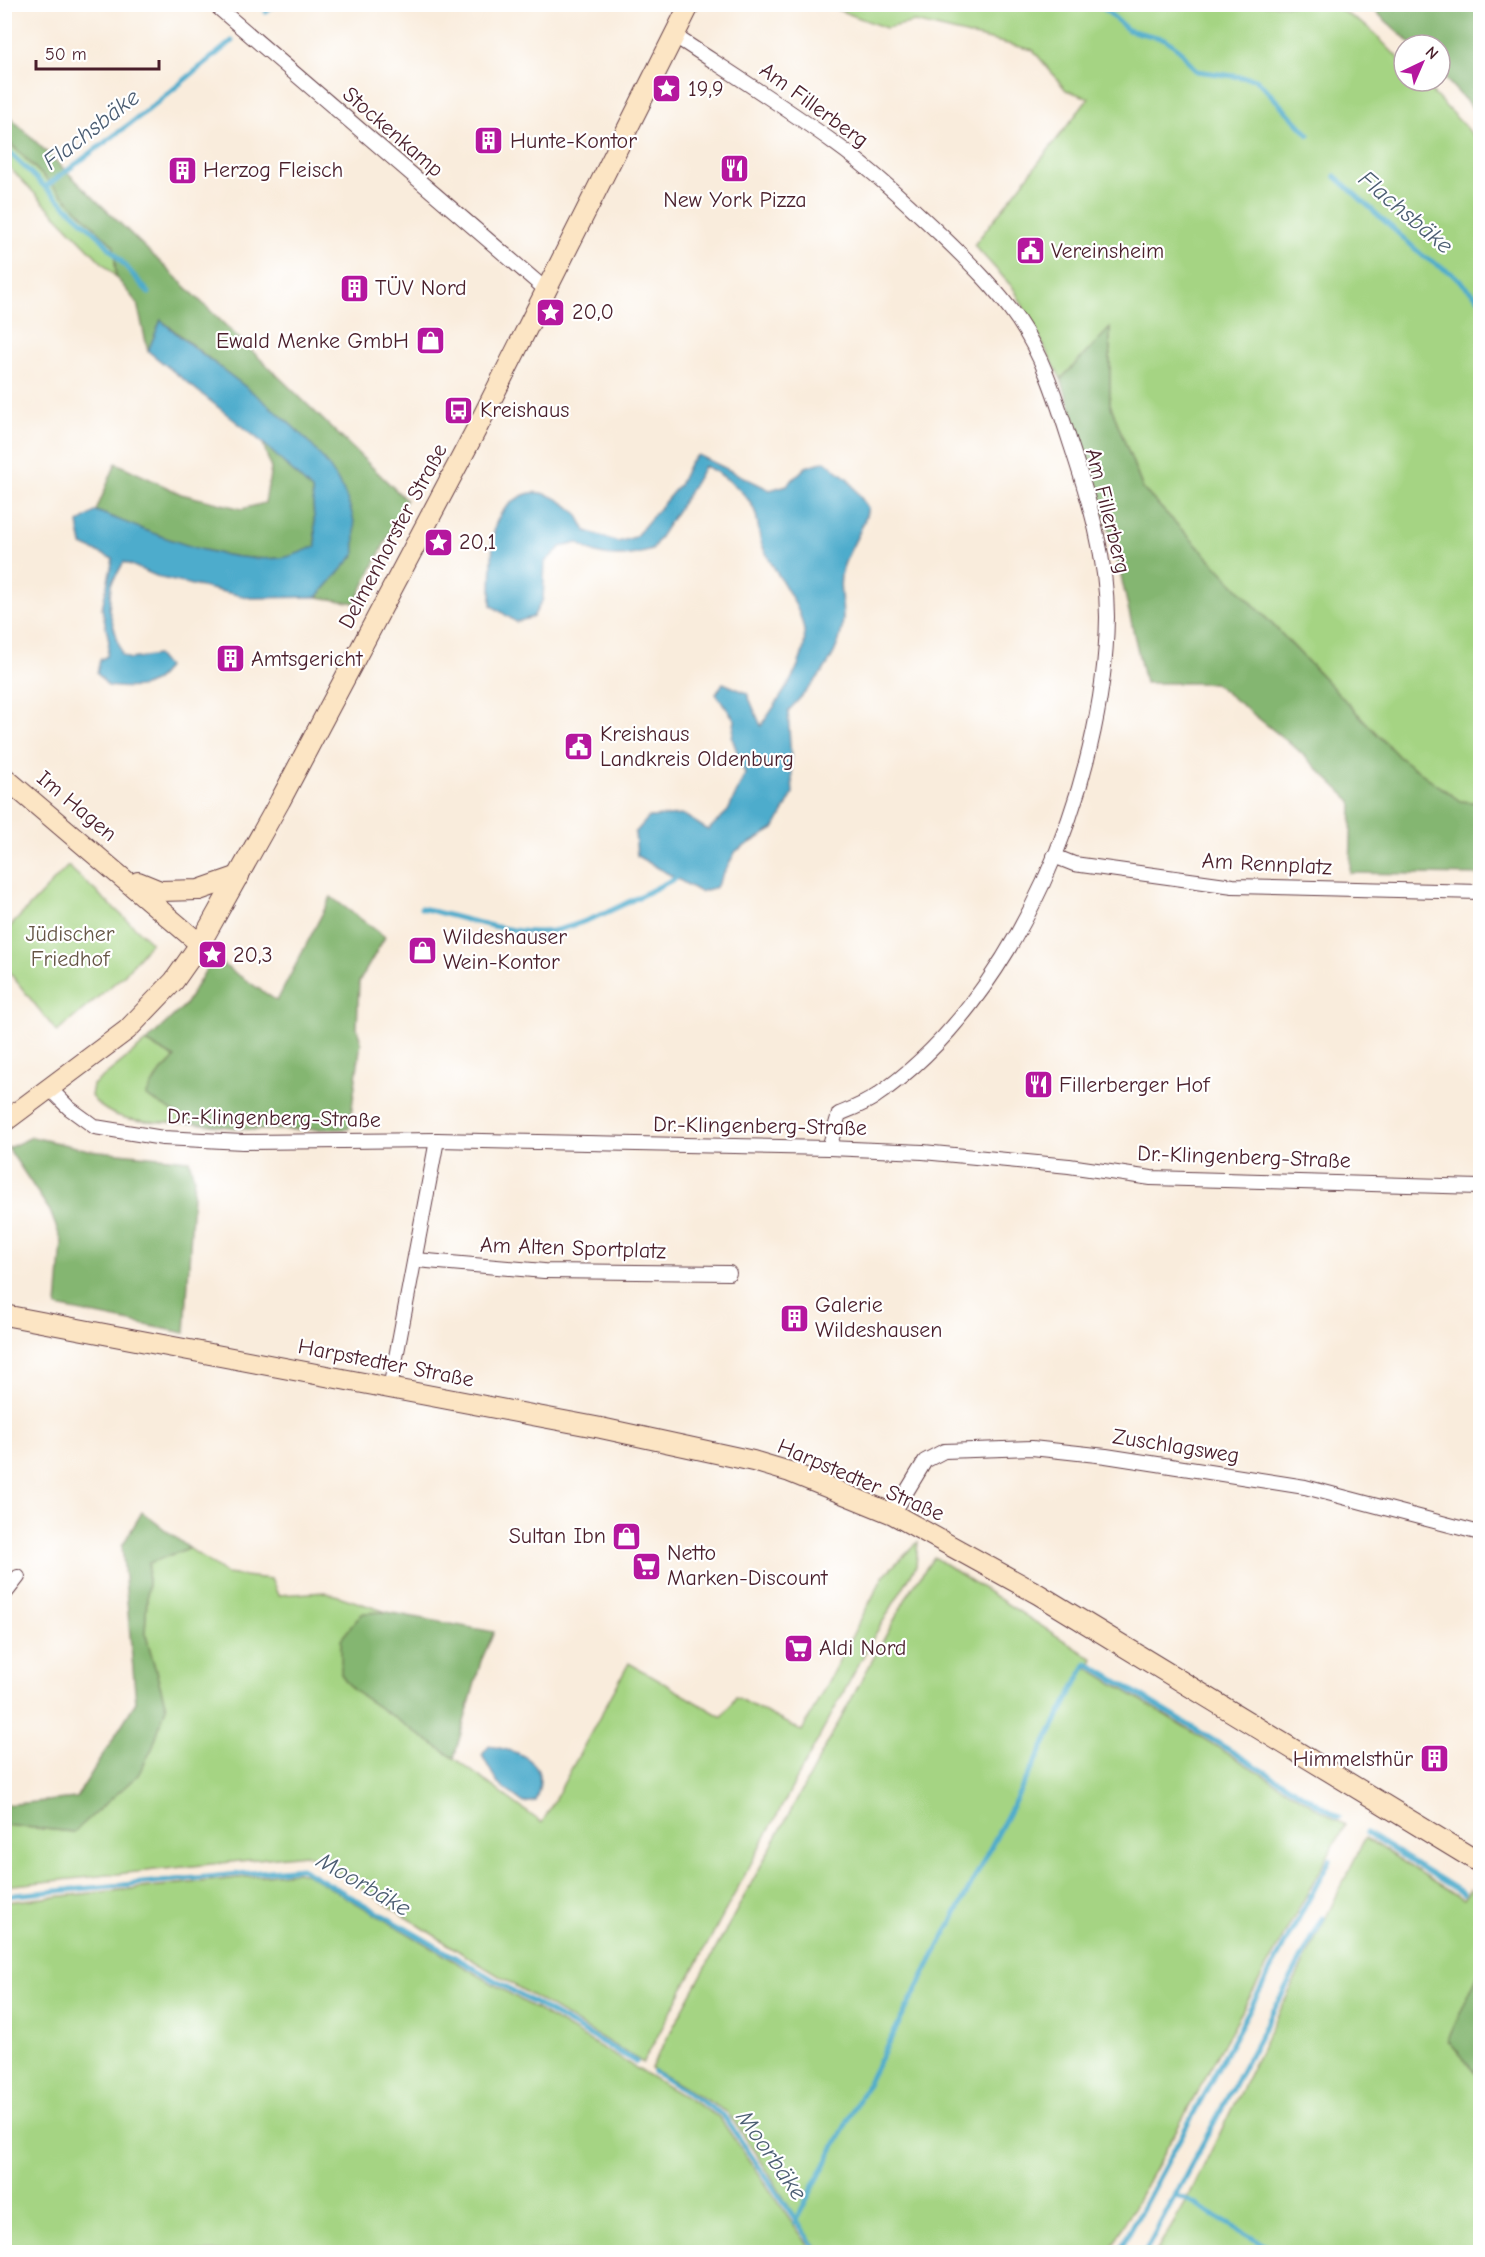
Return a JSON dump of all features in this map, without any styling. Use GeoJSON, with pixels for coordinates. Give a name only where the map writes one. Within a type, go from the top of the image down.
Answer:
{"type":"FeatureCollection","features":[{"type":"Feature","properties":{"kind":"main road","name":"Delmenhorster Straße"},"geometry":{"type":"LineString","coordinates":[[4,1122],[51,1090],[127,1030],[152,1007],[200,944],[239,876],[477,428],[690,4]]}},
{"type":"Feature","properties":{"kind":"main road","name":"Im Hagen"},"geometry":{"type":"LineString","coordinates":[[4,777],[200,944]]}},
{"type":"Feature","properties":{"kind":"main road","name":"Im Hagen"},"geometry":{"type":"LineString","coordinates":[[118,873],[160,891],[199,890],[239,876]]}},
{"type":"Feature","properties":{"kind":"main road","name":"Harpstedter Straße"},"geometry":{"type":"LineString","coordinates":[[4,1315],[753,1461],[790,1472],[893,1514],[1038,1594],[1480,1863]]}},
{"type":"Feature","properties":{"kind":"street","name":"Stockenkamp"},"geometry":{"type":"LineString","coordinates":[[214,4],[545,289]]}},
{"type":"Feature","properties":{"kind":"street","name":"Am Fillerberg"},"geometry":{"type":"LineString","coordinates":[[675,36],[835,143],[918,214],[986,278],[1020,322],[1050,381],[1092,514],[1101,554],[1107,617],[1101,702],[1084,775],[1054,856],[1017,935],[970,1005],[918,1064],[873,1098],[839,1114],[830,1148]]}},
{"type":"Feature","properties":{"kind":"street","name":"Am Rennplatz"},"geometry":{"type":"LineString","coordinates":[[1054,856],[1074,864],[1233,886],[1480,892]]}},
{"type":"Feature","properties":{"kind":"street","name":"Dr.-Klingenberg-Straße"},"geometry":{"type":"LineString","coordinates":[[51,1090],[69,1108],[95,1127],[163,1138],[243,1142],[436,1140],[830,1148],[923,1152],[1069,1166],[1151,1178],[1480,1187]]}},
{"type":"Feature","properties":{"kind":"street"},"geometry":{"type":"LineString","coordinates":[[390,1389],[416,1260],[436,1140]]}},
{"type":"Feature","properties":{"kind":"street","name":"Am Alten Sportplatz"},"geometry":{"type":"LineString","coordinates":[[416,1260],[544,1271],[729,1274]]}},
{"type":"Feature","properties":{"kind":"street","name":"Zuschlagsweg"},"geometry":{"type":"LineString","coordinates":[[893,1514],[925,1461],[944,1451],[1032,1448],[1106,1455],[1305,1487],[1480,1533]]}},
{"type":"Feature","properties":{"kind":"street"},"geometry":{"type":"LineString","coordinates":[[4,1595],[18,1577]]}},
{"type":"Feature","properties":{"kind":"green space"},"geometry":{"type":"Polygon","coordinates":[[[825,5],[1333,5],[1369,28],[1392,52],[1392,93],[1433,93],[1480,142],[1480,803],[1460,801],[1399,757],[1143,489],[1110,404],[1110,329],[1061,379],[1014,289],[974,245],[1089,98],[1066,90],[1033,50],[915,22],[886,28],[825,5]]]}},
{"type":"Feature","properties":{"kind":"green space"},"geometry":{"type":"Polygon","coordinates":[[[1368,5],[1480,5],[1480,116],[1452,86],[1452,33],[1400,33],[1368,5]]]}},
{"type":"Feature","properties":{"kind":"green space"},"geometry":{"type":"Polygon","coordinates":[[[4,111],[406,500],[355,603],[317,597],[355,554],[267,405],[161,320],[148,351],[137,303],[116,277],[114,246],[5,138],[4,111]]]}},
{"type":"Feature","properties":{"kind":"green space"},"geometry":{"type":"Polygon","coordinates":[[[4,138],[114,246],[116,277],[5,163],[4,138]]]}},
{"type":"Feature","properties":{"kind":"green space"},"geometry":{"type":"Polygon","coordinates":[[[1110,328],[1110,404],[1143,489],[1399,757],[1460,801],[1480,803],[1480,875],[1350,873],[1352,802],[1297,749],[1214,683],[1145,683],[1115,549],[1061,379],[1110,328]]]}},
{"type":"Feature","properties":{"kind":"green space"},"geometry":{"type":"Polygon","coordinates":[[[263,443],[312,490],[316,547],[281,558],[257,559],[233,556],[186,545],[96,511],[116,463],[181,494],[242,509],[265,503],[271,469],[263,443]]]}},
{"type":"Feature","properties":{"kind":"green space","name":"Jüdischer Friedhof"},"geometry":{"type":"Polygon","coordinates":[[[68,866],[151,942],[124,975],[57,1032],[5,967],[5,932],[68,866]]]}},
{"type":"Feature","properties":{"kind":"green space"},"geometry":{"type":"Polygon","coordinates":[[[331,897],[385,937],[359,982],[357,1028],[361,1042],[349,1129],[255,1130],[193,1123],[146,1096],[158,1075],[175,1058],[146,1042],[185,1005],[213,958],[277,1001],[331,897]]]}},
{"type":"Feature","properties":{"kind":"green space"},"geometry":{"type":"Polygon","coordinates":[[[146,1042],[175,1058],[158,1075],[147,1096],[193,1123],[152,1122],[124,1118],[100,1106],[91,1096],[93,1085],[146,1042]]]}},
{"type":"Feature","properties":{"kind":"green space"},"geometry":{"type":"Polygon","coordinates":[[[32,1137],[89,1150],[189,1160],[194,1177],[185,1333],[57,1307],[62,1242],[50,1211],[8,1148],[32,1137]]]}},
{"type":"Feature","properties":{"kind":"green space"},"geometry":{"type":"Polygon","coordinates":[[[142,1512],[189,1548],[149,1563],[145,1632],[166,1707],[152,1749],[138,1775],[74,1832],[5,1825],[5,1805],[76,1798],[136,1702],[122,1546],[142,1512]]]}},
{"type":"Feature","properties":{"kind":"green space"},"geometry":{"type":"Polygon","coordinates":[[[918,1542],[916,1566],[873,1638],[643,2063],[466,1956],[319,1860],[305,1854],[5,1886],[4,1825],[74,1832],[166,1707],[145,1632],[149,1563],[189,1548],[226,1574],[271,1579],[278,1595],[326,1592],[387,1612],[362,1613],[341,1674],[353,1690],[454,1758],[542,1823],[629,1663],[722,1717],[736,1697],[802,1731],[884,1575],[918,1542]]]}},
{"type":"Feature","properties":{"kind":"green space"},"geometry":{"type":"Polygon","coordinates":[[[934,1557],[1093,1659],[1088,1668],[1345,1825],[1109,2252],[821,2252],[799,2223],[755,2151],[727,2112],[651,2068],[910,1591],[934,1557]]]}},
{"type":"Feature","properties":{"kind":"green space"},"geometry":{"type":"Polygon","coordinates":[[[387,1612],[494,1632],[481,1661],[454,1758],[353,1690],[341,1674],[341,1639],[362,1613],[387,1612]]]}},
{"type":"Feature","properties":{"kind":"green space"},"geometry":{"type":"Polygon","coordinates":[[[1365,1838],[1463,1899],[1470,1889],[1480,1896],[1480,1970],[1448,2040],[1480,2078],[1480,2252],[1156,2252],[1185,2204],[1365,1838]]]}},
{"type":"Feature","properties":{"kind":"green space"},"geometry":{"type":"Polygon","coordinates":[[[296,1872],[307,1874],[719,2117],[813,2252],[5,2252],[5,1902],[296,1872]]]}},
{"type":"Feature","properties":{"kind":"green space"},"geometry":{"type":"Polygon","coordinates":[[[1480,1970],[1480,2078],[1448,2040],[1480,1970]]]}},
{"type":"Feature","properties":{"kind":"water"},"geometry":{"type":"Polygon","coordinates":[[[161,320],[274,410],[302,435],[325,462],[343,491],[354,522],[355,554],[317,597],[251,598],[161,578],[124,562],[111,584],[109,610],[122,655],[130,659],[157,655],[167,667],[155,681],[141,687],[108,686],[97,673],[100,660],[107,656],[109,641],[102,608],[113,559],[82,545],[78,523],[96,511],[186,545],[210,552],[257,559],[281,558],[316,546],[312,490],[263,443],[148,351],[161,320]]]}},
{"type":"Feature","properties":{"kind":"water"},"geometry":{"type":"Polygon","coordinates":[[[698,455],[770,490],[787,485],[806,467],[825,461],[848,479],[868,508],[841,574],[843,618],[838,645],[824,669],[788,711],[793,794],[774,829],[736,851],[716,887],[700,892],[637,856],[635,833],[649,817],[684,815],[708,830],[728,811],[745,774],[732,738],[735,720],[716,694],[723,683],[747,693],[761,726],[785,690],[800,661],[805,637],[802,623],[790,595],[761,542],[756,516],[750,502],[729,481],[704,466],[652,550],[633,555],[614,556],[586,549],[578,543],[561,547],[545,562],[543,599],[533,617],[516,622],[491,605],[495,526],[502,513],[519,497],[534,493],[550,496],[563,502],[576,513],[586,531],[618,542],[635,537],[679,485],[690,462],[698,455]]]}},
{"type":"Feature","properties":{"kind":"water"},"geometry":{"type":"Polygon","coordinates":[[[489,1746],[522,1755],[536,1768],[539,1788],[535,1801],[524,1803],[498,1784],[482,1755],[489,1746]]]}},
{"type":"Feature","properties":{"kind":"waterway","name":"Flachsbäke"},"geometry":{"type":"LineString","coordinates":[[266,12],[276,4]]}},
{"type":"Feature","properties":{"kind":"waterway","name":"Flachsbäke"},"geometry":{"type":"LineString","coordinates":[[1099,4],[1128,30],[1165,39],[1180,50],[1196,71],[1256,79],[1309,135]]}},
{"type":"Feature","properties":{"kind":"waterway","name":"Flachsbäke"},"geometry":{"type":"LineString","coordinates":[[4,147],[45,187],[143,114],[232,41]]}},
{"type":"Feature","properties":{"kind":"waterway","name":"Flachsbäke"},"geometry":{"type":"LineString","coordinates":[[1335,176],[1423,256],[1454,275],[1480,300]]}},
{"type":"Feature","properties":{"kind":"waterway"},"geometry":{"type":"LineString","coordinates":[[45,187],[100,237],[149,293]]}},
{"type":"Feature","properties":{"kind":"waterway"},"geometry":{"type":"LineString","coordinates":[[421,908],[508,929],[543,932],[588,920],[676,878]]}},
{"type":"Feature","properties":{"kind":"waterway"},"geometry":{"type":"LineString","coordinates":[[795,2222],[1087,1663],[1339,1817]]}},
{"type":"Feature","properties":{"kind":"waterway"},"geometry":{"type":"LineString","coordinates":[[1366,1833],[1463,1893]]}},
{"type":"Feature","properties":{"kind":"waterway"},"geometry":{"type":"LineString","coordinates":[[1119,2252],[1330,1860]]}},
{"type":"Feature","properties":{"kind":"waterway","name":"Moorbäke"},"geometry":{"type":"LineString","coordinates":[[4,1896],[301,1868],[636,2062]]}},
{"type":"Feature","properties":{"kind":"waterway"},"geometry":{"type":"LineString","coordinates":[[1145,2252],[1323,1918]]}},
{"type":"Feature","properties":{"kind":"waterway","name":"Moorbäke"},"geometry":{"type":"LineString","coordinates":[[654,2072],[723,2115],[818,2252]]}},
{"type":"Feature","properties":{"kind":"waterway"},"geometry":{"type":"LineString","coordinates":[[1175,2196],[1184,2198],[1276,2252]]}},
{"type":"Feature","properties":{"kind":"place","name":"19,9"},"geometry":{"type":"Point","coordinates":[667,89]}},
{"type":"Feature","properties":{"kind":"place","name":"Hunte-Kontor"},"geometry":{"type":"Point","coordinates":[489,141]}},
{"type":"Feature","properties":{"kind":"place","name":"New York Pizza"},"geometry":{"type":"Point","coordinates":[735,168]}},
{"type":"Feature","properties":{"kind":"place","name":"Herzog Fleisch"},"geometry":{"type":"Point","coordinates":[182,170]}},
{"type":"Feature","properties":{"kind":"place","name":"Vereinsheim"},"geometry":{"type":"Point","coordinates":[1030,251]}},
{"type":"Feature","properties":{"kind":"place","name":"TÜV Nord"},"geometry":{"type":"Point","coordinates":[354,288]}},
{"type":"Feature","properties":{"kind":"place","name":"20,0"},"geometry":{"type":"Point","coordinates":[551,312]}},
{"type":"Feature","properties":{"kind":"place","name":"Ewald Menke GmbH"},"geometry":{"type":"Point","coordinates":[430,341]}},
{"type":"Feature","properties":{"kind":"place","name":"Kreishaus"},"geometry":{"type":"Point","coordinates":[459,410]}},
{"type":"Feature","properties":{"kind":"place","name":"20,1"},"geometry":{"type":"Point","coordinates":[438,542]}},
{"type":"Feature","properties":{"kind":"place","name":"Amtsgericht"},"geometry":{"type":"Point","coordinates":[230,659]}},
{"type":"Feature","properties":{"kind":"place","name":"Kreishaus Landkreis Oldenburg"},"geometry":{"type":"Point","coordinates":[579,747]}},
{"type":"Feature","properties":{"kind":"place","name":"Wildeshauser Wein-Kontor"},"geometry":{"type":"Point","coordinates":[422,950]}},
{"type":"Feature","properties":{"kind":"place","name":"20,3"},"geometry":{"type":"Point","coordinates":[212,955]}},
{"type":"Feature","properties":{"kind":"place","name":"Fillerberger Hof"},"geometry":{"type":"Point","coordinates":[1038,1085]}},
{"type":"Feature","properties":{"kind":"place","name":"Galerie Wildeshausen"},"geometry":{"type":"Point","coordinates":[794,1318]}},
{"type":"Feature","properties":{"kind":"place","name":"Sultan Ibn"},"geometry":{"type":"Point","coordinates":[627,1536]}},
{"type":"Feature","properties":{"kind":"place","name":"Netto Marken-Discount"},"geometry":{"type":"Point","coordinates":[646,1566]}},
{"type":"Feature","properties":{"kind":"place","name":"Aldi Nord"},"geometry":{"type":"Point","coordinates":[798,1648]}},
{"type":"Feature","properties":{"kind":"place","name":"Himmelsthür"},"geometry":{"type":"Point","coordinates":[1434,1759]}}]}
